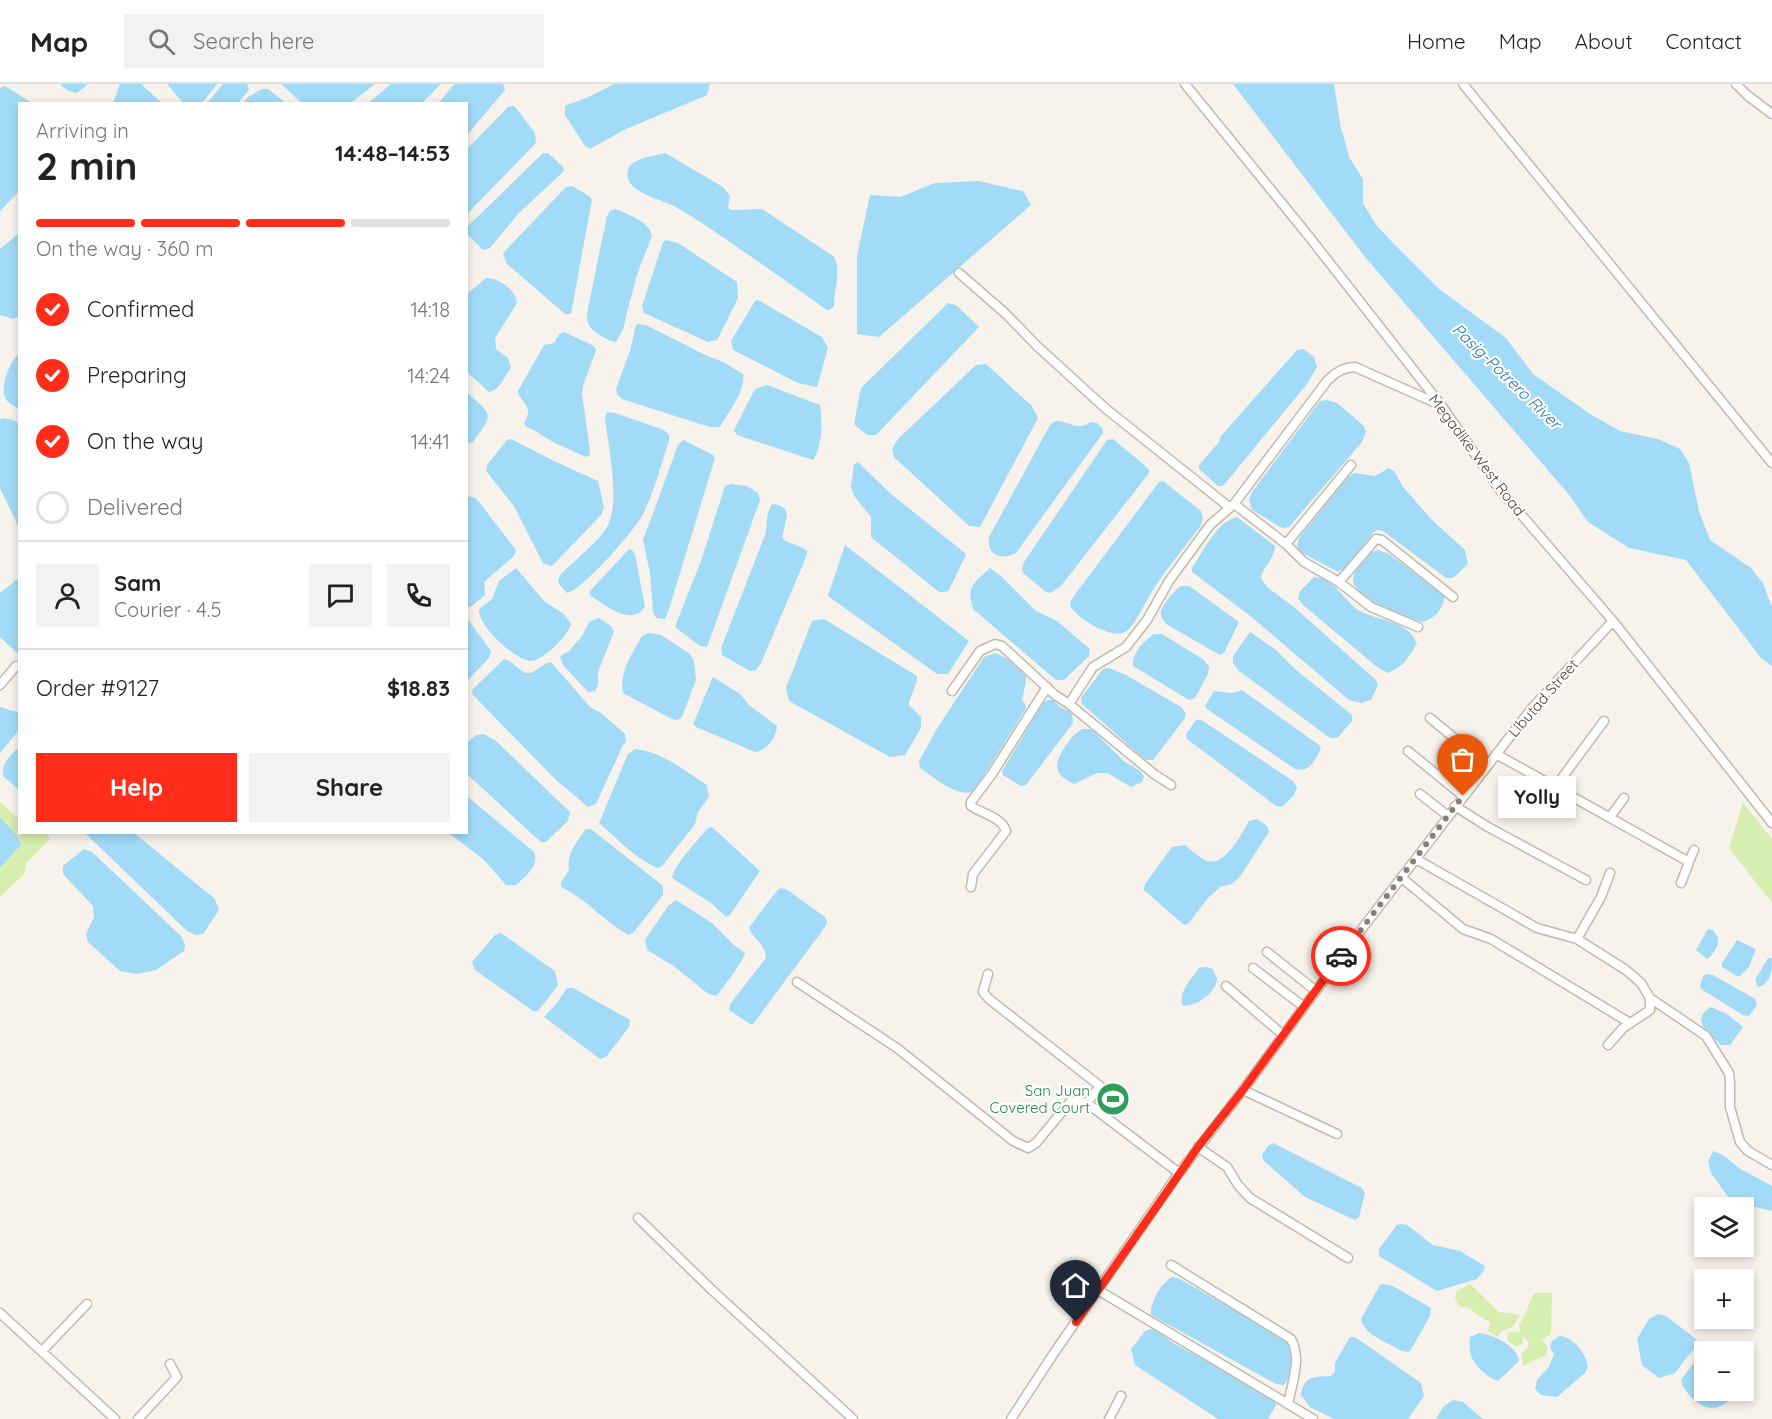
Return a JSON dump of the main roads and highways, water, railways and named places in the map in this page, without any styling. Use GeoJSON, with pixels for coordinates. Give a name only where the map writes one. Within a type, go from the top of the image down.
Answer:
{"type":"FeatureCollection","features":[{"type":"Feature","properties":{"kind":"water"},"geometry":{"type":"Polygon","coordinates":[[[60,84],[88,84],[77,93],[68,91],[60,84]]]}},
{"type":"Feature","properties":{"kind":"water"},"geometry":{"type":"Polygon","coordinates":[[[120,84],[141,84],[161,102],[113,102],[120,84]]]}},
{"type":"Feature","properties":{"kind":"water"},"geometry":{"type":"Polygon","coordinates":[[[167,84],[217,84],[203,102],[182,102],[167,84]]]}},
{"type":"Feature","properties":{"kind":"water"},"geometry":{"type":"Polygon","coordinates":[[[223,84],[247,84],[249,90],[239,102],[208,102],[223,84]]]}},
{"type":"Feature","properties":{"kind":"water"},"geometry":{"type":"Polygon","coordinates":[[[281,84],[375,84],[352,102],[301,102],[281,84]]]}},
{"type":"Feature","properties":{"kind":"water"},"geometry":{"type":"Polygon","coordinates":[[[391,84],[441,84],[423,102],[369,102],[391,84]]]}},
{"type":"Feature","properties":{"kind":"water"},"geometry":{"type":"Polygon","coordinates":[[[455,84],[503,84],[505,90],[468,134],[468,102],[439,102],[455,84]]]}},
{"type":"Feature","properties":{"kind":"water"},"geometry":{"type":"Polygon","coordinates":[[[614,84],[710,84],[707,95],[624,130],[590,149],[585,146],[565,115],[565,106],[614,84]]]}},
{"type":"Feature","properties":{"kind":"water","name":"Pasig-Potrero River"},"geometry":{"type":"Polygon","coordinates":[[[1233,84],[1334,84],[1340,123],[1349,157],[1363,179],[1363,203],[1376,225],[1394,244],[1439,289],[1506,338],[1533,374],[1590,414],[1620,431],[1658,439],[1680,449],[1689,463],[1699,511],[1710,540],[1751,568],[1763,583],[1772,607],[1772,666],[1761,658],[1686,560],[1629,548],[1588,522],[1570,496],[1365,257],[1233,84]]]}},
{"type":"Feature","properties":{"kind":"water"},"geometry":{"type":"Polygon","coordinates":[[[5,86],[30,102],[18,102],[18,192],[0,211],[0,88],[5,86]]]}},
{"type":"Feature","properties":{"kind":"water"},"geometry":{"type":"Polygon","coordinates":[[[262,89],[268,89],[285,102],[244,102],[262,89]]]}},
{"type":"Feature","properties":{"kind":"water"},"geometry":{"type":"Polygon","coordinates":[[[514,106],[517,109],[535,133],[536,143],[468,213],[468,148],[508,107],[514,106]]]}},
{"type":"Feature","properties":{"kind":"water"},"geometry":{"type":"Polygon","coordinates":[[[543,153],[548,153],[563,167],[564,171],[518,214],[490,248],[483,250],[468,235],[468,226],[543,153]]]}},
{"type":"Feature","properties":{"kind":"water"},"geometry":{"type":"Polygon","coordinates":[[[665,153],[723,187],[730,196],[728,207],[731,210],[762,209],[833,256],[837,266],[834,306],[827,310],[691,216],[641,192],[630,183],[628,171],[634,162],[665,153]]]}},
{"type":"Feature","properties":{"kind":"water"},"geometry":{"type":"Polygon","coordinates":[[[978,181],[1023,191],[1031,205],[879,337],[857,334],[857,256],[870,195],[900,197],[935,183],[978,181]]]}},
{"type":"Feature","properties":{"kind":"water"},"geometry":{"type":"Polygon","coordinates":[[[572,186],[592,200],[571,314],[565,314],[507,264],[503,253],[566,187],[572,186]]]}},
{"type":"Feature","properties":{"kind":"water"},"geometry":{"type":"Polygon","coordinates":[[[615,209],[643,223],[652,236],[637,274],[623,329],[616,342],[604,338],[592,329],[589,326],[587,314],[607,216],[615,209]]]}},
{"type":"Feature","properties":{"kind":"water"},"geometry":{"type":"Polygon","coordinates":[[[18,234],[18,316],[13,319],[0,315],[0,249],[18,234]]]}},
{"type":"Feature","properties":{"kind":"water"},"geometry":{"type":"Polygon","coordinates":[[[666,240],[678,243],[737,282],[738,298],[717,340],[708,342],[644,313],[642,306],[663,242],[666,240]]]}},
{"type":"Feature","properties":{"kind":"water"},"geometry":{"type":"Polygon","coordinates":[[[486,278],[496,280],[506,286],[516,298],[517,303],[495,338],[496,349],[508,358],[511,367],[499,386],[489,392],[468,373],[468,293],[486,278]]]}},
{"type":"Feature","properties":{"kind":"water"},"geometry":{"type":"Polygon","coordinates":[[[758,300],[822,337],[828,348],[817,387],[798,383],[733,350],[731,341],[755,301],[758,300]]]}},
{"type":"Feature","properties":{"kind":"water"},"geometry":{"type":"Polygon","coordinates":[[[948,303],[956,305],[979,327],[876,435],[867,435],[854,424],[861,388],[948,303]]]}},
{"type":"Feature","properties":{"kind":"water"},"geometry":{"type":"Polygon","coordinates":[[[638,324],[646,325],[743,374],[742,387],[736,401],[720,427],[700,424],[622,399],[617,394],[616,389],[638,324]]]}},
{"type":"Feature","properties":{"kind":"water"},"geometry":{"type":"Polygon","coordinates":[[[564,332],[594,346],[596,350],[582,393],[590,451],[590,455],[586,457],[526,426],[524,424],[528,411],[518,391],[544,345],[554,343],[559,334],[564,332]]]}},
{"type":"Feature","properties":{"kind":"water"},"geometry":{"type":"Polygon","coordinates":[[[1304,349],[1314,357],[1317,367],[1307,384],[1223,486],[1218,486],[1199,469],[1199,465],[1219,442],[1220,437],[1297,350],[1304,349]]]}},
{"type":"Feature","properties":{"kind":"water"},"geometry":{"type":"Polygon","coordinates":[[[18,355],[18,408],[7,401],[4,392],[7,374],[18,355]]]}},
{"type":"Feature","properties":{"kind":"water"},"geometry":{"type":"Polygon","coordinates":[[[986,364],[1032,406],[1038,418],[980,527],[969,526],[894,457],[892,449],[898,439],[976,365],[986,364]]]}},
{"type":"Feature","properties":{"kind":"water"},"geometry":{"type":"Polygon","coordinates":[[[767,385],[820,405],[820,440],[813,460],[737,435],[734,430],[755,389],[767,385]]]}},
{"type":"Feature","properties":{"kind":"water"},"geometry":{"type":"Polygon","coordinates":[[[468,394],[486,410],[488,415],[485,425],[473,442],[468,443],[468,394]]]}},
{"type":"Feature","properties":{"kind":"water"},"geometry":{"type":"Polygon","coordinates":[[[1327,400],[1337,403],[1364,426],[1366,432],[1362,442],[1289,527],[1282,528],[1252,510],[1249,500],[1252,492],[1320,401],[1327,400]]]}},
{"type":"Feature","properties":{"kind":"water"},"geometry":{"type":"Polygon","coordinates":[[[607,412],[664,430],[669,435],[669,441],[651,495],[639,520],[597,570],[567,593],[559,584],[561,574],[599,538],[611,516],[613,489],[605,417],[607,412]]]}},
{"type":"Feature","properties":{"kind":"water"},"geometry":{"type":"Polygon","coordinates":[[[0,419],[13,420],[18,423],[18,526],[0,488],[0,419]]]}},
{"type":"Feature","properties":{"kind":"water"},"geometry":{"type":"Polygon","coordinates":[[[1056,421],[1078,426],[1090,422],[1097,423],[1103,429],[1103,433],[1016,553],[1005,556],[996,555],[990,548],[989,537],[1050,425],[1056,421]]]}},
{"type":"Feature","properties":{"kind":"water"},"geometry":{"type":"Polygon","coordinates":[[[511,439],[598,481],[604,507],[601,515],[552,566],[543,563],[514,506],[486,471],[487,465],[507,440],[511,439]]]}},
{"type":"Feature","properties":{"kind":"water"},"geometry":{"type":"Polygon","coordinates":[[[1113,439],[1145,466],[1149,473],[1061,586],[1050,593],[1046,592],[1023,573],[1024,562],[1107,440],[1113,439]]]}},
{"type":"Feature","properties":{"kind":"water"},"geometry":{"type":"Polygon","coordinates":[[[683,440],[715,458],[669,609],[665,619],[656,618],[653,612],[650,573],[643,540],[678,445],[683,440]]]}},
{"type":"Feature","properties":{"kind":"water"},"geometry":{"type":"Polygon","coordinates":[[[858,462],[891,494],[965,553],[949,590],[939,592],[871,537],[871,517],[854,496],[851,487],[854,464],[858,462]]]}},
{"type":"Feature","properties":{"kind":"water"},"geometry":{"type":"Polygon","coordinates":[[[1389,468],[1394,471],[1403,487],[1432,520],[1465,550],[1468,564],[1453,578],[1446,578],[1383,531],[1378,530],[1373,533],[1346,568],[1338,572],[1299,551],[1297,546],[1299,538],[1347,478],[1354,473],[1375,476],[1389,468]]]}},
{"type":"Feature","properties":{"kind":"water"},"geometry":{"type":"Polygon","coordinates":[[[1163,481],[1201,511],[1203,518],[1200,527],[1158,582],[1129,629],[1119,634],[1112,633],[1087,622],[1070,606],[1071,600],[1159,482],[1163,481]]]}},
{"type":"Feature","properties":{"kind":"water"},"geometry":{"type":"Polygon","coordinates":[[[731,484],[747,486],[758,493],[760,500],[707,647],[700,646],[676,628],[676,624],[701,561],[725,486],[731,484]]]}},
{"type":"Feature","properties":{"kind":"water"},"geometry":{"type":"Polygon","coordinates":[[[468,496],[476,498],[516,550],[514,556],[484,582],[485,595],[468,607],[468,496]]]}},
{"type":"Feature","properties":{"kind":"water"},"geometry":{"type":"Polygon","coordinates":[[[772,504],[785,509],[787,515],[782,538],[807,551],[807,555],[761,663],[756,670],[750,671],[722,655],[721,648],[765,535],[772,504]]]}},
{"type":"Feature","properties":{"kind":"water"},"geometry":{"type":"Polygon","coordinates":[[[1237,517],[1275,546],[1261,578],[1267,587],[1295,608],[1376,680],[1378,685],[1371,700],[1361,703],[1349,700],[1249,615],[1192,572],[1192,568],[1216,531],[1229,520],[1237,517]]]}},
{"type":"Feature","properties":{"kind":"water"},"geometry":{"type":"Polygon","coordinates":[[[845,545],[969,641],[948,674],[937,674],[828,596],[845,545]]]}},
{"type":"Feature","properties":{"kind":"water"},"geometry":{"type":"Polygon","coordinates":[[[629,549],[635,554],[645,607],[639,613],[625,615],[611,609],[591,596],[589,592],[629,549]]]}},
{"type":"Feature","properties":{"kind":"water"},"geometry":{"type":"Polygon","coordinates":[[[1378,550],[1389,554],[1445,596],[1435,616],[1423,622],[1382,606],[1361,593],[1353,579],[1361,564],[1372,552],[1378,550]]]}},
{"type":"Feature","properties":{"kind":"water"},"geometry":{"type":"Polygon","coordinates":[[[516,568],[544,601],[564,614],[571,624],[554,647],[541,657],[530,661],[515,655],[498,641],[480,616],[479,609],[492,599],[499,581],[516,568]]]}},
{"type":"Feature","properties":{"kind":"water"},"geometry":{"type":"Polygon","coordinates":[[[990,568],[1036,611],[1057,621],[1090,649],[1089,656],[1064,680],[1056,680],[973,609],[970,595],[972,586],[990,568]]]}},
{"type":"Feature","properties":{"kind":"water"},"geometry":{"type":"Polygon","coordinates":[[[1314,577],[1331,584],[1362,612],[1397,624],[1411,634],[1417,643],[1405,661],[1387,673],[1303,605],[1298,599],[1300,591],[1314,577]]]}},
{"type":"Feature","properties":{"kind":"water"},"geometry":{"type":"Polygon","coordinates":[[[18,581],[18,654],[0,637],[0,593],[18,581]]]}},
{"type":"Feature","properties":{"kind":"water"},"geometry":{"type":"Polygon","coordinates":[[[1181,586],[1189,586],[1239,622],[1224,653],[1220,655],[1166,624],[1161,616],[1162,608],[1181,586]]]}},
{"type":"Feature","properties":{"kind":"water"},"geometry":{"type":"Polygon","coordinates":[[[599,618],[611,626],[614,632],[598,672],[598,685],[595,691],[588,692],[563,665],[560,656],[569,651],[582,636],[589,622],[599,618]]]}},
{"type":"Feature","properties":{"kind":"water"},"geometry":{"type":"Polygon","coordinates":[[[468,619],[491,651],[489,658],[468,680],[468,619]]]}},
{"type":"Feature","properties":{"kind":"water"},"geometry":{"type":"Polygon","coordinates":[[[824,619],[917,676],[909,705],[921,717],[921,728],[905,755],[890,757],[789,701],[786,688],[812,621],[824,619]]]}},
{"type":"Feature","properties":{"kind":"water"},"geometry":{"type":"Polygon","coordinates":[[[1250,632],[1276,650],[1295,669],[1352,715],[1352,721],[1337,738],[1330,738],[1239,671],[1233,663],[1233,656],[1250,632]]]}},
{"type":"Feature","properties":{"kind":"water"},"geometry":{"type":"Polygon","coordinates":[[[648,633],[661,635],[690,654],[694,661],[696,680],[682,717],[677,720],[623,693],[622,685],[627,663],[642,636],[648,633]]]}},
{"type":"Feature","properties":{"kind":"water"},"geometry":{"type":"Polygon","coordinates":[[[1154,634],[1162,634],[1204,660],[1209,667],[1208,674],[1195,698],[1189,700],[1133,666],[1137,652],[1154,634]]]}},
{"type":"Feature","properties":{"kind":"water"},"geometry":{"type":"Polygon","coordinates":[[[995,653],[1008,659],[1026,676],[1022,700],[1026,706],[973,792],[966,793],[952,789],[920,768],[919,761],[938,727],[984,657],[995,653]]]}},
{"type":"Feature","properties":{"kind":"water"},"geometry":{"type":"Polygon","coordinates":[[[504,659],[527,673],[551,662],[590,707],[601,713],[625,734],[626,742],[596,804],[588,807],[555,779],[473,695],[472,690],[504,659]]]}},
{"type":"Feature","properties":{"kind":"water"},"geometry":{"type":"Polygon","coordinates":[[[1109,668],[1126,675],[1181,707],[1186,713],[1185,718],[1153,760],[1142,757],[1082,704],[1083,695],[1103,669],[1109,668]]]}},
{"type":"Feature","properties":{"kind":"water"},"geometry":{"type":"Polygon","coordinates":[[[713,677],[740,694],[749,705],[777,726],[773,739],[764,749],[755,752],[693,724],[713,677]]]}},
{"type":"Feature","properties":{"kind":"water"},"geometry":{"type":"Polygon","coordinates":[[[1242,690],[1319,745],[1321,749],[1308,768],[1295,769],[1205,706],[1214,691],[1232,693],[1242,690]]]}},
{"type":"Feature","properties":{"kind":"water"},"geometry":{"type":"Polygon","coordinates":[[[1053,700],[1061,708],[1072,712],[1073,723],[1026,785],[1021,786],[1003,775],[1002,771],[1043,703],[1053,700]]]}},
{"type":"Feature","properties":{"kind":"water"},"geometry":{"type":"Polygon","coordinates":[[[0,707],[18,712],[18,731],[0,753],[0,707]]]}},
{"type":"Feature","properties":{"kind":"water"},"geometry":{"type":"Polygon","coordinates":[[[1196,720],[1209,725],[1293,781],[1297,787],[1294,795],[1282,807],[1276,806],[1187,739],[1186,734],[1196,720]]]}},
{"type":"Feature","properties":{"kind":"water"},"geometry":{"type":"Polygon","coordinates":[[[1083,729],[1091,729],[1125,762],[1139,770],[1144,776],[1142,782],[1131,787],[1107,773],[1097,773],[1074,784],[1062,776],[1057,768],[1059,757],[1072,737],[1083,729]]]}},
{"type":"Feature","properties":{"kind":"water"},"geometry":{"type":"Polygon","coordinates":[[[484,734],[496,741],[570,812],[568,821],[546,842],[541,842],[468,775],[468,742],[476,735],[484,734]]]}},
{"type":"Feature","properties":{"kind":"water"},"geometry":{"type":"Polygon","coordinates":[[[18,748],[18,789],[3,776],[5,763],[18,748]]]}},
{"type":"Feature","properties":{"kind":"water"},"geometry":{"type":"Polygon","coordinates":[[[635,749],[663,758],[707,785],[709,797],[698,812],[695,824],[658,868],[634,854],[599,823],[628,754],[635,749]]]}},
{"type":"Feature","properties":{"kind":"water"},"geometry":{"type":"Polygon","coordinates":[[[468,797],[534,852],[535,857],[533,866],[516,885],[506,885],[484,860],[450,834],[468,834],[468,797]]]}},
{"type":"Feature","properties":{"kind":"water"},"geometry":{"type":"Polygon","coordinates":[[[0,817],[18,837],[21,845],[0,868],[0,817]]]}},
{"type":"Feature","properties":{"kind":"water"},"geometry":{"type":"Polygon","coordinates":[[[1257,819],[1267,826],[1269,832],[1239,878],[1231,884],[1220,887],[1207,899],[1188,924],[1184,925],[1144,890],[1145,884],[1172,847],[1185,845],[1205,860],[1219,860],[1232,849],[1249,821],[1257,819]]]}},
{"type":"Feature","properties":{"kind":"water"},"geometry":{"type":"Polygon","coordinates":[[[712,827],[760,871],[730,915],[726,917],[711,903],[672,878],[687,852],[708,828],[712,827]]]}},
{"type":"Feature","properties":{"kind":"water"},"geometry":{"type":"Polygon","coordinates":[[[586,829],[591,829],[663,886],[663,895],[629,935],[561,887],[569,869],[572,852],[586,829]]]}},
{"type":"Feature","properties":{"kind":"water"},"geometry":{"type":"Polygon","coordinates":[[[86,834],[135,834],[215,899],[219,910],[203,934],[196,935],[187,931],[86,834]]]}},
{"type":"Feature","properties":{"kind":"water"},"geometry":{"type":"Polygon","coordinates":[[[84,849],[92,852],[181,936],[185,944],[184,951],[156,970],[137,974],[120,971],[88,942],[86,934],[94,917],[93,906],[63,874],[63,866],[84,849]]]}},
{"type":"Feature","properties":{"kind":"water"},"geometry":{"type":"Polygon","coordinates":[[[780,888],[786,889],[825,917],[827,922],[753,1024],[750,1024],[729,1010],[730,1004],[766,958],[762,945],[749,928],[780,888]]]}},
{"type":"Feature","properties":{"kind":"water"},"geometry":{"type":"Polygon","coordinates":[[[676,900],[712,923],[745,953],[728,982],[716,996],[707,993],[675,967],[647,950],[645,940],[668,906],[676,900]]]}},
{"type":"Feature","properties":{"kind":"water"},"geometry":{"type":"Polygon","coordinates":[[[1708,929],[1713,930],[1717,936],[1718,944],[1707,959],[1696,950],[1708,929]]]}},
{"type":"Feature","properties":{"kind":"water"},"geometry":{"type":"Polygon","coordinates":[[[501,933],[555,971],[558,985],[538,1011],[533,1011],[475,970],[472,962],[495,935],[501,933]]]}},
{"type":"Feature","properties":{"kind":"water"},"geometry":{"type":"Polygon","coordinates":[[[1737,940],[1756,949],[1749,967],[1740,976],[1722,967],[1722,963],[1737,940]]]}},
{"type":"Feature","properties":{"kind":"water"},"geometry":{"type":"Polygon","coordinates":[[[1768,958],[1772,958],[1770,976],[1766,983],[1758,987],[1755,980],[1768,958]]]}},
{"type":"Feature","properties":{"kind":"water"},"geometry":{"type":"Polygon","coordinates":[[[1199,968],[1213,969],[1217,978],[1214,988],[1199,1002],[1187,1006],[1182,1005],[1182,995],[1186,985],[1199,968]]]}},
{"type":"Feature","properties":{"kind":"water"},"geometry":{"type":"Polygon","coordinates":[[[1713,975],[1755,999],[1757,1005],[1749,1016],[1743,1015],[1701,989],[1703,976],[1713,975]]]}},
{"type":"Feature","properties":{"kind":"water"},"geometry":{"type":"Polygon","coordinates":[[[567,988],[573,988],[630,1020],[629,1027],[606,1057],[600,1059],[544,1017],[567,988]]]}},
{"type":"Feature","properties":{"kind":"water"},"geometry":{"type":"Polygon","coordinates":[[[1711,1007],[1727,1014],[1743,1027],[1730,1045],[1721,1045],[1703,1027],[1702,1017],[1711,1007]]]}},
{"type":"Feature","properties":{"kind":"water"},"geometry":{"type":"Polygon","coordinates":[[[1273,1143],[1362,1188],[1365,1193],[1359,1217],[1355,1220],[1305,1197],[1263,1160],[1262,1155],[1273,1143]]]}},
{"type":"Feature","properties":{"kind":"water"},"geometry":{"type":"Polygon","coordinates":[[[1713,1151],[1772,1186],[1772,1211],[1754,1207],[1754,1197],[1728,1197],[1711,1173],[1708,1162],[1713,1151]]]}},
{"type":"Feature","properties":{"kind":"water"},"geometry":{"type":"Polygon","coordinates":[[[1397,1225],[1407,1225],[1433,1245],[1460,1251],[1485,1266],[1483,1272],[1477,1279],[1437,1291],[1379,1256],[1379,1249],[1397,1225]]]}},
{"type":"Feature","properties":{"kind":"water"},"geometry":{"type":"Polygon","coordinates":[[[1172,1277],[1178,1278],[1286,1339],[1293,1347],[1289,1378],[1284,1385],[1276,1384],[1151,1315],[1152,1304],[1157,1293],[1172,1277]]]}},
{"type":"Feature","properties":{"kind":"water"},"geometry":{"type":"Polygon","coordinates":[[[1380,1285],[1393,1286],[1431,1308],[1430,1316],[1410,1351],[1400,1350],[1383,1341],[1371,1334],[1363,1325],[1361,1319],[1380,1285]]]}},
{"type":"Feature","properties":{"kind":"water"},"geometry":{"type":"Polygon","coordinates":[[[1658,1314],[1666,1316],[1696,1339],[1694,1348],[1675,1373],[1659,1378],[1642,1365],[1637,1339],[1649,1319],[1658,1314]]]}},
{"type":"Feature","properties":{"kind":"water"},"geometry":{"type":"Polygon","coordinates":[[[1151,1329],[1273,1397],[1276,1405],[1268,1419],[1218,1419],[1135,1365],[1131,1349],[1145,1331],[1151,1329]]]}},
{"type":"Feature","properties":{"kind":"water"},"geometry":{"type":"Polygon","coordinates":[[[1479,1333],[1504,1342],[1518,1356],[1519,1361],[1498,1381],[1483,1372],[1471,1356],[1470,1337],[1479,1333]]]}},
{"type":"Feature","properties":{"kind":"water"},"geometry":{"type":"Polygon","coordinates":[[[1559,1336],[1569,1339],[1578,1346],[1588,1366],[1585,1373],[1557,1397],[1541,1395],[1535,1389],[1537,1380],[1549,1367],[1554,1354],[1550,1347],[1552,1341],[1559,1336]]]}},
{"type":"Feature","properties":{"kind":"water"},"geometry":{"type":"Polygon","coordinates":[[[1350,1337],[1355,1337],[1421,1383],[1424,1396],[1408,1419],[1334,1419],[1310,1407],[1301,1395],[1307,1380],[1331,1376],[1335,1372],[1335,1363],[1350,1337]]]}},
{"type":"Feature","properties":{"kind":"water"},"geometry":{"type":"Polygon","coordinates":[[[1694,1362],[1694,1400],[1685,1390],[1681,1380],[1694,1362]]]}},
{"type":"Feature","properties":{"kind":"water"},"geometry":{"type":"Polygon","coordinates":[[[1453,1400],[1463,1402],[1483,1419],[1436,1419],[1443,1407],[1453,1400]]]}},
{"type":"Feature","properties":{"kind":"water"},"geometry":{"type":"Polygon","coordinates":[[[1695,1401],[1729,1401],[1716,1408],[1695,1401]]]}},
{"type":"Feature","properties":{"kind":"place","name":"Yolly"},"geometry":{"type":"Point","coordinates":[1463,796]}},
{"type":"Feature","properties":{"kind":"place","name":"San Juan Covered Court"},"geometry":{"type":"Point","coordinates":[1113,1099]}}]}
